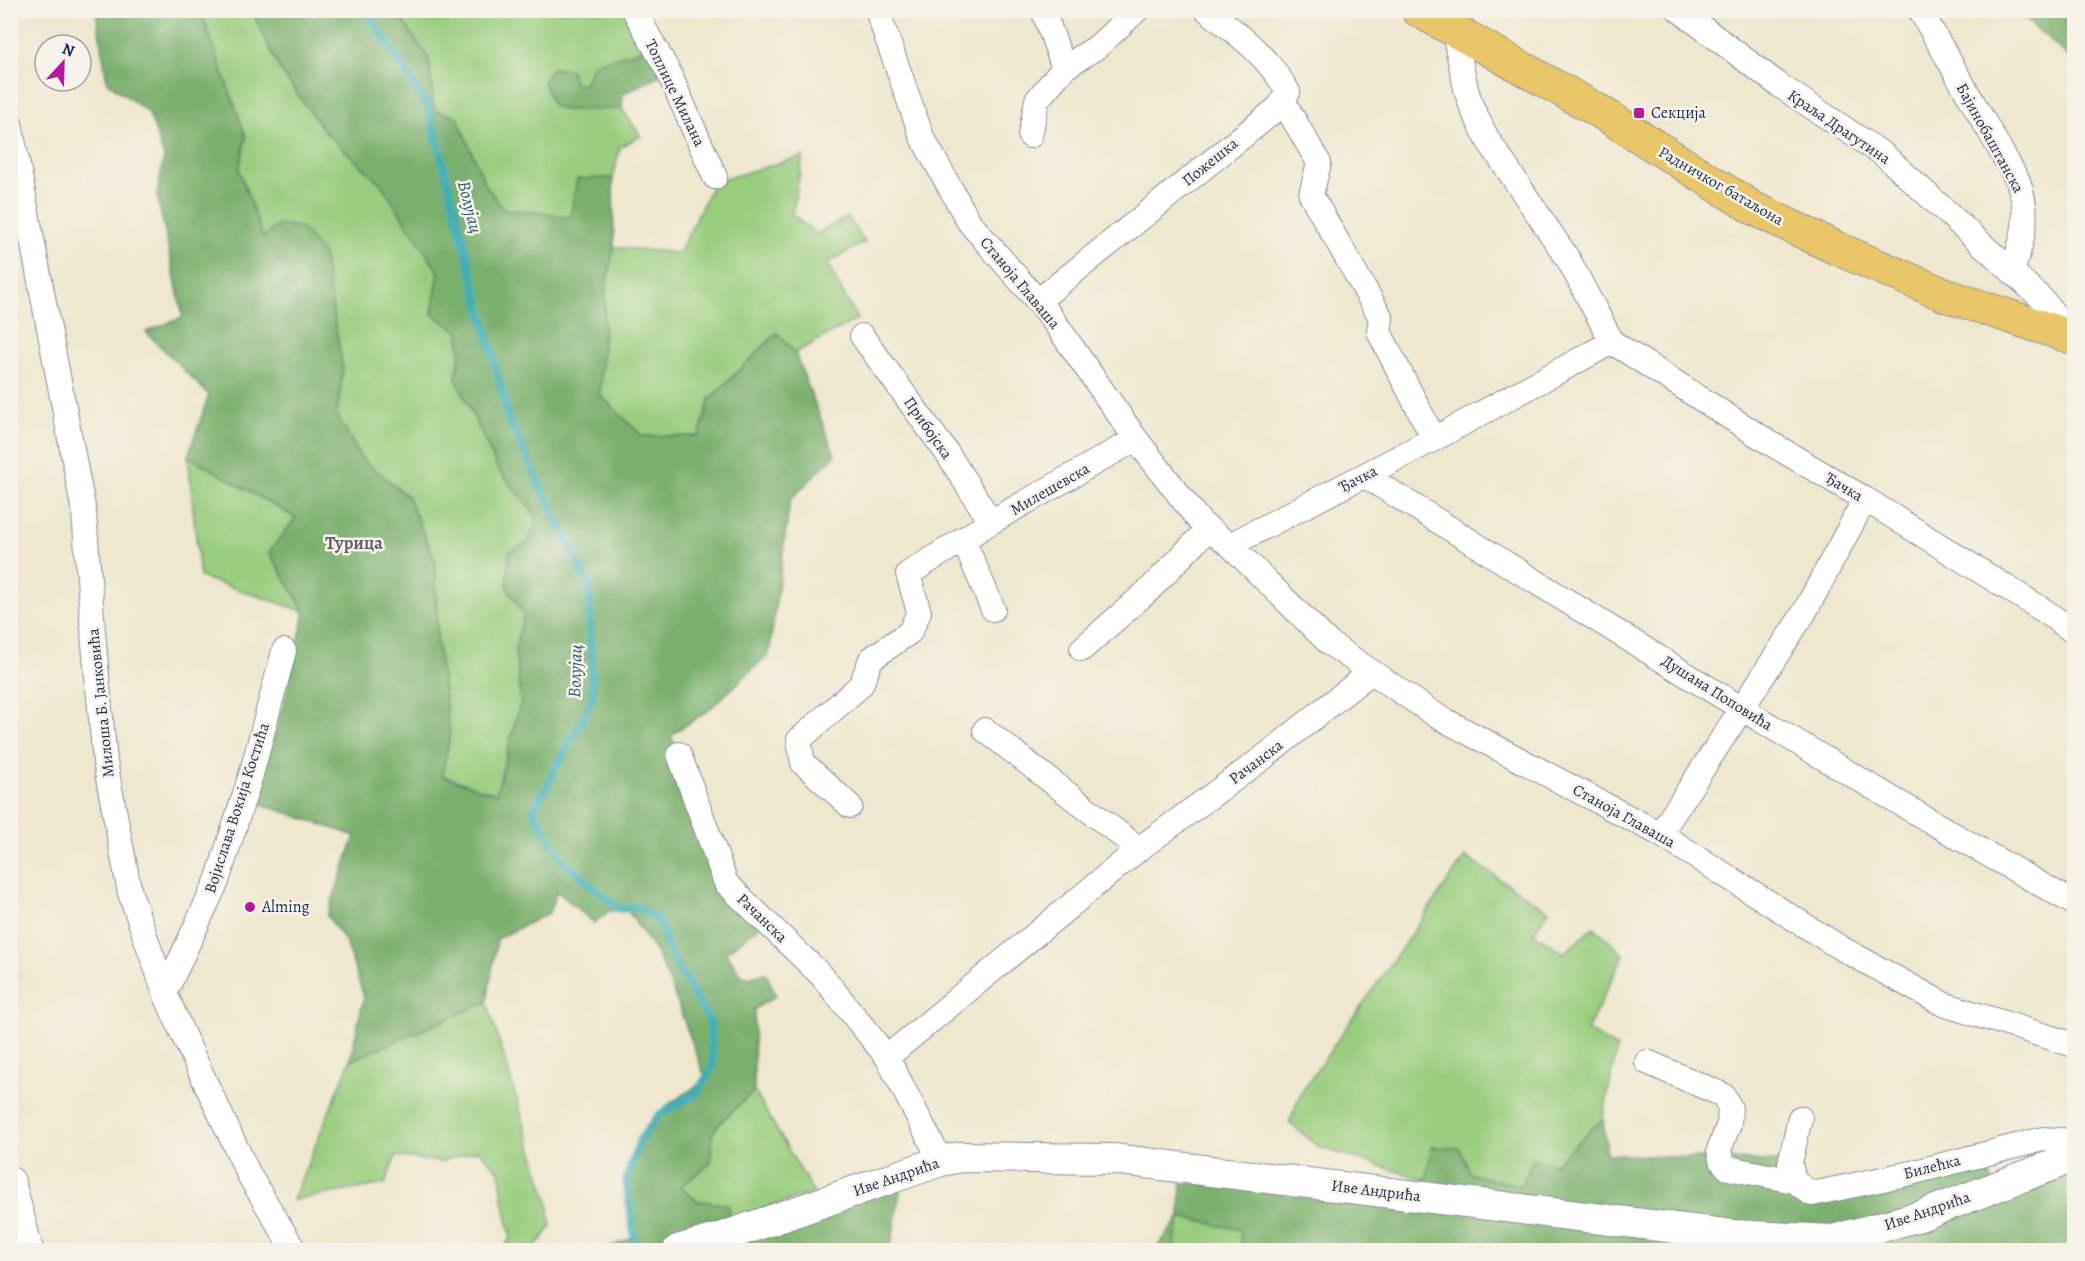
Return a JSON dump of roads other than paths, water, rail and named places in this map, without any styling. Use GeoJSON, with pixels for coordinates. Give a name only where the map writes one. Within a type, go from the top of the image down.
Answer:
{"type":"FeatureCollection","features":[{"type":"Feature","properties":{"kind":"main road","name":"Радничког батаљона"},"geometry":{"type":"LineString","coordinates":[[1418,10],[1599,111],[1753,208],[1836,249],[1945,294],[2067,336]]}},
{"type":"Feature","properties":{"kind":"street","name":"Топлице Милана"},"geometry":{"type":"LineString","coordinates":[[634,10],[668,71],[715,177]]}},
{"type":"Feature","properties":{"kind":"street","name":"Станоја Главаша"},"geometry":{"type":"LineString","coordinates":[[877,10],[922,136],[969,222],[1048,313],[1136,439],[1201,523],[1230,545],[1329,643],[1437,716],[1660,834],[1839,947],[1943,1004],[2074,1045]]}},
{"type":"Feature","properties":{"kind":"street"},"geometry":{"type":"LineString","coordinates":[[1043,10],[1064,69]]}},
{"type":"Feature","properties":{"kind":"street"},"geometry":{"type":"LineString","coordinates":[[1030,136],[1036,100],[1064,69],[1097,47],[1137,10]]}},
{"type":"Feature","properties":{"kind":"street"},"geometry":{"type":"LineString","coordinates":[[1208,10],[1247,41],[1264,58],[1280,77],[1288,92],[1283,101],[1319,163],[1311,195],[1381,318],[1379,332],[1434,440]]}},
{"type":"Feature","properties":{"kind":"street","name":"Краља Драгутина"},"geometry":{"type":"LineString","coordinates":[[1679,10],[1779,85],[1884,155],[2042,299],[2055,315],[2067,336]]}},
{"type":"Feature","properties":{"kind":"street","name":"Бајинобаштанска"},"geometry":{"type":"LineString","coordinates":[[1920,10],[2018,181],[2024,196],[2026,229],[2012,272]]}},
{"type":"Feature","properties":{"kind":"street","name":"Ђачка"},"geometry":{"type":"LineString","coordinates":[[1454,32],[1466,89],[1472,108],[1488,140],[1568,260],[1612,342],[1770,443],[1865,499],[2046,612],[2074,632]]}},
{"type":"Feature","properties":{"kind":"street","name":"Пожешка"},"geometry":{"type":"LineString","coordinates":[[1038,301],[1279,107],[1283,101]]}},
{"type":"Feature","properties":{"kind":"street","name":"Милоша Б. Јанковића"},"geometry":{"type":"LineString","coordinates":[[10,124],[84,512],[105,762],[130,893],[165,993],[245,1166],[294,1251]]}},
{"type":"Feature","properties":{"kind":"street","name":"Прибојска"},"geometry":{"type":"LineString","coordinates":[[862,336],[947,453],[991,522]]}},
{"type":"Feature","properties":{"kind":"street","name":"Ђачка"},"geometry":{"type":"LineString","coordinates":[[1230,545],[1434,440],[1612,342]]}},
{"type":"Feature","properties":{"kind":"street","name":"Милешевска"},"geometry":{"type":"LineString","coordinates":[[850,806],[803,763],[800,740],[861,685],[871,659],[910,632],[919,612],[908,574],[991,522],[1136,439]]}},
{"type":"Feature","properties":{"kind":"street","name":"Душана Поповића"},"geometry":{"type":"LineString","coordinates":[[1365,476],[1742,709],[1922,817],[2074,903]]}},
{"type":"Feature","properties":{"kind":"street"},"geometry":{"type":"LineString","coordinates":[[1660,834],[1804,613],[1865,499]]}},
{"type":"Feature","properties":{"kind":"street"},"geometry":{"type":"LineString","coordinates":[[1082,649],[1150,588],[1208,529]]}},
{"type":"Feature","properties":{"kind":"street"},"geometry":{"type":"LineString","coordinates":[[963,539],[993,609]]}},
{"type":"Feature","properties":{"kind":"street","name":"Војислава Вокија Костића"},"geometry":{"type":"LineString","coordinates":[[165,993],[217,881],[251,776],[284,651]]}},
{"type":"Feature","properties":{"kind":"street","name":"Рачанска"},"geometry":{"type":"LineString","coordinates":[[887,1057],[1139,849],[1264,758],[1371,672]]}},
{"type":"Feature","properties":{"kind":"street"},"geometry":{"type":"LineString","coordinates":[[985,730],[1139,849]]}},
{"type":"Feature","properties":{"kind":"street","name":"Рачанска"},"geometry":{"type":"LineString","coordinates":[[679,754],[726,883],[822,976],[887,1057],[941,1161]]}},
{"type":"Feature","properties":{"kind":"street","name":"Билећка"},"geometry":{"type":"LineString","coordinates":[[1647,1062],[1723,1095],[1730,1108],[1729,1124],[1719,1150],[1721,1160],[1728,1168],[1794,1180],[1812,1194],[1911,1173],[2043,1139],[2074,1141]]}},
{"type":"Feature","properties":{"kind":"street"},"geometry":{"type":"LineString","coordinates":[[1794,1180],[1790,1163],[1800,1118]]}},
{"type":"Feature","properties":{"kind":"street","name":"Иве Андрића"},"geometry":{"type":"LineString","coordinates":[[678,1251],[941,1161],[961,1157],[1113,1159],[1733,1235],[1833,1240],[1920,1216],[2074,1157]]}},
{"type":"Feature","properties":{"kind":"street"},"geometry":{"type":"LineString","coordinates":[[10,1182],[28,1251]]}},
{"type":"Feature","properties":{"kind":"waterway","name":"Волујац"},"geometry":{"type":"LineString","coordinates":[[366,10],[429,108],[510,423],[589,585],[593,699],[533,811],[564,862],[619,909],[638,907],[660,922],[670,953],[710,1023],[713,1066],[697,1093],[659,1115],[640,1140],[626,1179],[636,1250]]}},
{"type":"Feature","properties":{"kind":"place","name":"Секција"},"geometry":{"type":"Point","coordinates":[1639,113]}},
{"type":"Feature","properties":{"kind":"place","name":"Alming"},"geometry":{"type":"Point","coordinates":[250,907]}},
{"type":"Feature","properties":{"kind":"district","name":"Турица"},"geometry":{"type":"Point","coordinates":[354,543]}}]}
